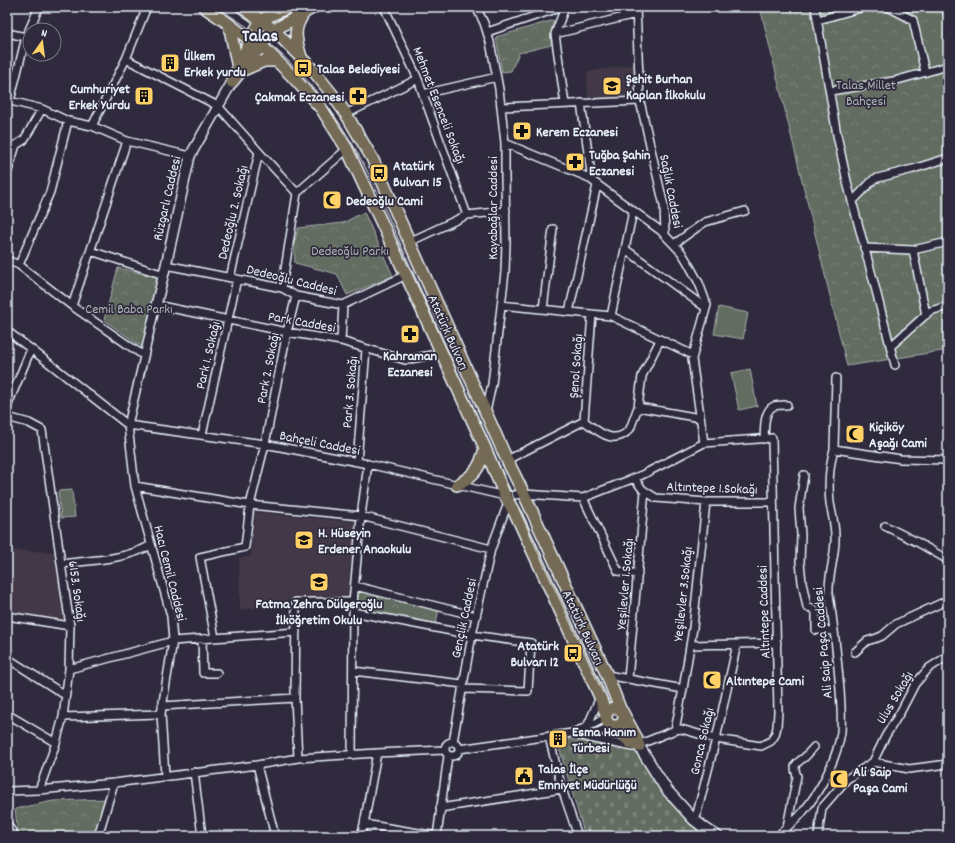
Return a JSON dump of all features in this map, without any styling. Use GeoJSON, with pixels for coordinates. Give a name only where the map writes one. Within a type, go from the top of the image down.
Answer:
{"type":"FeatureCollection","features":[{"type":"Feature","properties":{"kind":"main road","name":"Atatürk Bulvarı"},"geometry":{"type":"LineString","coordinates":[[204,7],[250,40],[262,46],[321,108],[347,149],[442,353],[485,448],[506,499],[517,517],[600,697],[608,721],[632,743],[639,746]]}},
{"type":"Feature","properties":{"kind":"main road","name":"Atatürk Bulvarı"},"geometry":{"type":"LineString","coordinates":[[242,7],[274,30],[312,69],[346,114],[372,158],[507,460],[639,746],[666,789],[696,821],[706,830],[717,836]]}},
{"type":"Feature","properties":{"kind":"main road"},"geometry":{"type":"LineString","coordinates":[[242,7],[257,11],[281,7]]}},
{"type":"Feature","properties":{"kind":"main road"},"geometry":{"type":"LineString","coordinates":[[261,20],[288,7]]}},
{"type":"Feature","properties":{"kind":"main road"},"geometry":{"type":"LineString","coordinates":[[274,30],[309,10]]}},
{"type":"Feature","properties":{"kind":"main road"},"geometry":{"type":"LineString","coordinates":[[302,59],[296,38],[296,28],[300,19],[309,10]]}},
{"type":"Feature","properties":{"kind":"main road","name":"Rüzgarlı Caddesi"},"geometry":{"type":"LineString","coordinates":[[240,70],[250,40],[261,20]]}},
{"type":"Feature","properties":{"kind":"main road"},"geometry":{"type":"LineString","coordinates":[[229,24],[240,70],[264,60],[277,61]]}},
{"type":"Feature","properties":{"kind":"main road","name":"Rüzgarlı Caddesi"},"geometry":{"type":"LineString","coordinates":[[232,82],[240,70],[262,46],[274,30]]}},
{"type":"Feature","properties":{"kind":"main road"},"geometry":{"type":"LineString","coordinates":[[457,485],[467,479],[476,470],[482,460],[485,448]]}},
{"type":"Feature","properties":{"kind":"main road"},"geometry":{"type":"LineString","coordinates":[[612,708],[617,708],[623,713],[623,721],[621,724],[616,726],[608,721],[608,711],[612,708]]}},
{"type":"Feature","properties":{"kind":"street"},"geometry":{"type":"LineString","coordinates":[[32,22],[39,7]]}},
{"type":"Feature","properties":{"kind":"street"},"geometry":{"type":"LineString","coordinates":[[92,126],[126,59],[148,7]]}},
{"type":"Feature","properties":{"kind":"street","name":"Mehmet Esenceli Sokağı"},"geometry":{"type":"LineString","coordinates":[[384,7],[418,79],[422,94],[468,215]]}},
{"type":"Feature","properties":{"kind":"street","name":"Kayabağlar Caddesi"},"geometry":{"type":"LineString","coordinates":[[476,7],[487,32],[497,77],[502,107],[505,143],[506,258],[493,377],[486,412]]}},
{"type":"Feature","properties":{"kind":"street"},"geometry":{"type":"LineString","coordinates":[[487,32],[564,7]]}},
{"type":"Feature","properties":{"kind":"street"},"geometry":{"type":"LineString","coordinates":[[564,7],[555,34],[565,104]]}},
{"type":"Feature","properties":{"kind":"street"},"geometry":{"type":"LineString","coordinates":[[815,7],[842,161],[895,365]]}},
{"type":"Feature","properties":{"kind":"street"},"geometry":{"type":"LineString","coordinates":[[818,20],[864,7]]}},
{"type":"Feature","properties":{"kind":"street"},"geometry":{"type":"LineString","coordinates":[[888,7],[913,20],[925,72]]}},
{"type":"Feature","properties":{"kind":"street"},"geometry":{"type":"LineString","coordinates":[[946,7],[948,15]]}},
{"type":"Feature","properties":{"kind":"street"},"geometry":{"type":"LineString","coordinates":[[555,34],[636,10]]}},
{"type":"Feature","properties":{"kind":"street","name":"Sağlık Caddesi"},"geometry":{"type":"LineString","coordinates":[[636,10],[640,100],[664,206],[665,234],[682,253],[694,273],[704,294],[707,305],[692,359],[704,443]]}},
{"type":"Feature","properties":{"kind":"street"},"geometry":{"type":"LineString","coordinates":[[7,33],[22,36]]}},
{"type":"Feature","properties":{"kind":"street"},"geometry":{"type":"LineString","coordinates":[[22,52],[9,100],[42,108],[68,121],[92,126],[127,141],[190,156]]}},
{"type":"Feature","properties":{"kind":"street"},"geometry":{"type":"LineString","coordinates":[[126,59],[218,106],[258,152],[297,193]]}},
{"type":"Feature","properties":{"kind":"street"},"geometry":{"type":"LineString","coordinates":[[830,91],[894,81],[948,66]]}},
{"type":"Feature","properties":{"kind":"street"},"geometry":{"type":"LineString","coordinates":[[422,94],[497,77]]}},
{"type":"Feature","properties":{"kind":"street"},"geometry":{"type":"LineString","coordinates":[[346,114],[418,79]]}},
{"type":"Feature","properties":{"kind":"street","name":"Rüzgarlı Caddesi"},"geometry":{"type":"LineString","coordinates":[[156,305],[190,156],[232,82]]}},
{"type":"Feature","properties":{"kind":"street"},"geometry":{"type":"LineString","coordinates":[[502,107],[640,100]]}},
{"type":"Feature","properties":{"kind":"street"},"geometry":{"type":"LineString","coordinates":[[569,312],[594,182],[581,103]]}},
{"type":"Feature","properties":{"kind":"street"},"geometry":{"type":"LineString","coordinates":[[7,147],[16,145],[24,140],[42,108]]}},
{"type":"Feature","properties":{"kind":"street"},"geometry":{"type":"LineString","coordinates":[[19,265],[50,192],[68,121]]}},
{"type":"Feature","properties":{"kind":"street"},"geometry":{"type":"LineString","coordinates":[[72,306],[127,141]]}},
{"type":"Feature","properties":{"kind":"street"},"geometry":{"type":"LineString","coordinates":[[505,143],[587,177],[665,234]]}},
{"type":"Feature","properties":{"kind":"street"},"geometry":{"type":"LineString","coordinates":[[7,174],[16,145]]}},
{"type":"Feature","properties":{"kind":"street"},"geometry":{"type":"LineString","coordinates":[[282,288],[297,193],[347,149]]}},
{"type":"Feature","properties":{"kind":"street","name":"Dedeoğlu 2. Sokağı"},"geometry":{"type":"LineString","coordinates":[[234,279],[258,152]]}},
{"type":"Feature","properties":{"kind":"street"},"geometry":{"type":"LineString","coordinates":[[852,202],[874,179],[948,158]]}},
{"type":"Feature","properties":{"kind":"street"},"geometry":{"type":"LineString","coordinates":[[409,242],[468,215],[506,211]]}},
{"type":"Feature","properties":{"kind":"street"},"geometry":{"type":"LineString","coordinates":[[611,316],[633,211]]}},
{"type":"Feature","properties":{"kind":"street"},"geometry":{"type":"LineString","coordinates":[[674,244],[705,222],[745,211]]}},
{"type":"Feature","properties":{"kind":"street"},"geometry":{"type":"LineString","coordinates":[[543,309],[553,229]]}},
{"type":"Feature","properties":{"kind":"street"},"geometry":{"type":"LineString","coordinates":[[864,248],[913,250],[948,242]]}},
{"type":"Feature","properties":{"kind":"street"},"geometry":{"type":"LineString","coordinates":[[625,249],[706,308]]}},
{"type":"Feature","properties":{"kind":"street"},"geometry":{"type":"LineString","coordinates":[[913,250],[926,315]]}},
{"type":"Feature","properties":{"kind":"street"},"geometry":{"type":"LineString","coordinates":[[91,251],[164,275]]}},
{"type":"Feature","properties":{"kind":"street"},"geometry":{"type":"LineString","coordinates":[[7,260],[19,265],[72,306],[144,356]]}},
{"type":"Feature","properties":{"kind":"street","name":"Dedeoğlu Caddesi"},"geometry":{"type":"LineString","coordinates":[[166,265],[282,288],[296,296],[343,305],[406,275]]}},
{"type":"Feature","properties":{"kind":"street","name":"Park 1. Sokağı"},"geometry":{"type":"LineString","coordinates":[[202,436],[228,320],[234,279]]}},
{"type":"Feature","properties":{"kind":"street","name":"Park 2. Sokağı"},"geometry":{"type":"LineString","coordinates":[[215,638],[200,557],[245,547],[250,505],[265,444],[287,332],[296,296]]}},
{"type":"Feature","properties":{"kind":"street","name":"Park Caddesi"},"geometry":{"type":"LineString","coordinates":[[156,305],[287,332],[341,341],[405,360],[442,353]]}},
{"type":"Feature","properties":{"kind":"street","name":"Hacı Cemil Caddesi"},"geometry":{"type":"LineString","coordinates":[[156,305],[128,425],[135,486],[171,616],[173,641],[161,714],[165,776]]}},
{"type":"Feature","properties":{"kind":"street"},"geometry":{"type":"LineString","coordinates":[[341,341],[343,305]]}},
{"type":"Feature","properties":{"kind":"street"},"geometry":{"type":"LineString","coordinates":[[501,305],[611,316],[693,355]]}},
{"type":"Feature","properties":{"kind":"street"},"geometry":{"type":"LineString","coordinates":[[891,346],[930,312],[948,306]]}},
{"type":"Feature","properties":{"kind":"street","name":"Şenol Sokağı"},"geometry":{"type":"LineString","coordinates":[[584,421],[592,314]]}},
{"type":"Feature","properties":{"kind":"street"},"geometry":{"type":"LineString","coordinates":[[7,331],[128,425]]}},
{"type":"Feature","properties":{"kind":"street"},"geometry":{"type":"LineString","coordinates":[[507,460],[584,421],[602,435],[612,437],[625,434],[630,429],[638,407],[642,376],[660,340]]}},
{"type":"Feature","properties":{"kind":"street"},"geometry":{"type":"LineString","coordinates":[[7,406],[31,349]]}},
{"type":"Feature","properties":{"kind":"street","name":"Park 3. Sokağı"},"geometry":{"type":"LineString","coordinates":[[357,462],[366,349]]}},
{"type":"Feature","properties":{"kind":"street","name":"Ali Saip Paşa Caddesi"},"geometry":{"type":"LineString","coordinates":[[778,836],[802,814],[819,788],[831,766],[839,741],[842,714],[829,588],[830,574],[835,554],[835,529],[830,501],[829,481],[834,449],[836,378]]}},
{"type":"Feature","properties":{"kind":"street","name":"Altıntepe Caddesi"},"geometry":{"type":"LineString","coordinates":[[676,730],[681,729],[716,739],[761,746],[771,741],[777,731],[777,643],[773,502],[766,417],[774,406],[787,405]]}},
{"type":"Feature","properties":{"kind":"street"},"geometry":{"type":"LineString","coordinates":[[638,407],[700,418]]}},
{"type":"Feature","properties":{"kind":"street","name":"6153. Sokağı"},"geometry":{"type":"LineString","coordinates":[[7,417],[42,430],[70,626],[68,669],[63,717],[56,743],[38,790]]}},
{"type":"Feature","properties":{"kind":"street","name":"Bahçeli Caddesi"},"geometry":{"type":"LineString","coordinates":[[128,425],[265,444],[368,464],[457,485],[506,499]]}},
{"type":"Feature","properties":{"kind":"street"},"geometry":{"type":"LineString","coordinates":[[506,499],[524,494],[583,498],[642,475],[704,443],[768,439]]}},
{"type":"Feature","properties":{"kind":"street"},"geometry":{"type":"LineString","coordinates":[[834,449],[901,459],[948,460]]}},
{"type":"Feature","properties":{"kind":"street"},"geometry":{"type":"LineString","coordinates":[[352,755],[353,602],[361,516],[368,464]]}},
{"type":"Feature","properties":{"kind":"street"},"geometry":{"type":"LineString","coordinates":[[804,475],[799,508],[802,582],[807,607],[812,608],[816,612],[816,630],[834,631]]}},
{"type":"Feature","properties":{"kind":"street"},"geometry":{"type":"LineString","coordinates":[[634,478],[645,492]]}},
{"type":"Feature","properties":{"kind":"street"},"geometry":{"type":"LineString","coordinates":[[135,486],[250,505],[361,516],[491,549]]}},
{"type":"Feature","properties":{"kind":"street","name":"Altıntepe 1.Sokağı"},"geometry":{"type":"LineString","coordinates":[[645,492],[656,498],[706,502],[773,502]]}},
{"type":"Feature","properties":{"kind":"street","name":"Yeşilevler 1.Sokağı"},"geometry":{"type":"LineString","coordinates":[[628,679],[645,492]]}},
{"type":"Feature","properties":{"kind":"street"},"geometry":{"type":"LineString","coordinates":[[583,498],[618,572],[638,574]]}},
{"type":"Feature","properties":{"kind":"street","name":"Gençlik Caddesi"},"geometry":{"type":"LineString","coordinates":[[453,742],[476,616],[491,549],[506,499]]}},
{"type":"Feature","properties":{"kind":"street","name":"Yeşilevler 3.Sokağı"},"geometry":{"type":"LineString","coordinates":[[676,730],[690,645],[706,502]]}},
{"type":"Feature","properties":{"kind":"street"},"geometry":{"type":"LineString","coordinates":[[885,526],[948,560]]}},
{"type":"Feature","properties":{"kind":"street"},"geometry":{"type":"LineString","coordinates":[[61,564],[125,556],[138,552],[151,545]]}},
{"type":"Feature","properties":{"kind":"street"},"geometry":{"type":"LineString","coordinates":[[355,586],[476,616]]}},
{"type":"Feature","properties":{"kind":"street"},"geometry":{"type":"LineString","coordinates":[[855,652],[867,641],[882,636],[896,624],[948,600]]}},
{"type":"Feature","properties":{"kind":"street"},"geometry":{"type":"LineString","coordinates":[[298,758],[295,698],[296,602],[353,602]]}},
{"type":"Feature","properties":{"kind":"street"},"geometry":{"type":"LineString","coordinates":[[353,612],[472,635],[531,643],[528,691],[462,687],[353,671]]}},
{"type":"Feature","properties":{"kind":"street"},"geometry":{"type":"LineString","coordinates":[[7,616],[70,626]]}},
{"type":"Feature","properties":{"kind":"street"},"geometry":{"type":"LineString","coordinates":[[68,669],[173,641],[296,632]]}},
{"type":"Feature","properties":{"kind":"street"},"geometry":{"type":"LineString","coordinates":[[202,639],[203,673],[218,673]]}},
{"type":"Feature","properties":{"kind":"street"},"geometry":{"type":"LineString","coordinates":[[690,645],[777,643]]}},
{"type":"Feature","properties":{"kind":"street","name":"Gonca Sokağı"},"geometry":{"type":"LineString","coordinates":[[696,821],[737,644]]}},
{"type":"Feature","properties":{"kind":"street","name":"Ulus Sokağı"},"geometry":{"type":"LineString","coordinates":[[873,762],[885,737],[915,684],[929,668],[948,656]]}},
{"type":"Feature","properties":{"kind":"street"},"geometry":{"type":"LineString","coordinates":[[7,658],[65,695]]}},
{"type":"Feature","properties":{"kind":"street"},"geometry":{"type":"LineString","coordinates":[[607,675],[683,689]]}},
{"type":"Feature","properties":{"kind":"street"},"geometry":{"type":"LineString","coordinates":[[587,727],[600,697]]}},
{"type":"Feature","properties":{"kind":"street"},"geometry":{"type":"LineString","coordinates":[[162,706],[295,698]]}},
{"type":"Feature","properties":{"kind":"street"},"geometry":{"type":"LineString","coordinates":[[7,714],[56,743]]}},
{"type":"Feature","properties":{"kind":"street"},"geometry":{"type":"LineString","coordinates":[[63,717],[161,714]]}},
{"type":"Feature","properties":{"kind":"street"},"geometry":{"type":"LineString","coordinates":[[459,749],[572,733],[608,721],[606,729],[591,734],[580,735]]}},
{"type":"Feature","properties":{"kind":"street"},"geometry":{"type":"LineString","coordinates":[[572,733],[630,747],[639,746],[676,730]]}},
{"type":"Feature","properties":{"kind":"street"},"geometry":{"type":"LineString","coordinates":[[549,737],[562,789],[578,836]]}},
{"type":"Feature","properties":{"kind":"street"},"geometry":{"type":"LineString","coordinates":[[7,791],[38,790],[114,782],[257,765],[298,758],[377,753],[446,753],[456,756],[459,749],[457,744],[453,742],[448,743],[445,747],[446,753],[437,836],[364,824]]}},
{"type":"Feature","properties":{"kind":"street"},"geometry":{"type":"LineString","coordinates":[[788,827],[797,776],[795,766],[814,746]]}},
{"type":"Feature","properties":{"kind":"street"},"geometry":{"type":"LineString","coordinates":[[361,836],[377,753]]}},
{"type":"Feature","properties":{"kind":"street"},"geometry":{"type":"LineString","coordinates":[[818,836],[822,808],[847,779],[873,762],[909,769],[948,764]]}},
{"type":"Feature","properties":{"kind":"street"},"geometry":{"type":"LineString","coordinates":[[257,765],[275,836]]}},
{"type":"Feature","properties":{"kind":"street"},"geometry":{"type":"LineString","coordinates":[[194,772],[202,836]]}},
{"type":"Feature","properties":{"kind":"street"},"geometry":{"type":"LineString","coordinates":[[98,836],[114,782]]}},
{"type":"Feature","properties":{"kind":"street"},"geometry":{"type":"LineString","coordinates":[[440,808],[562,789]]}},
{"type":"Feature","properties":{"kind":"street"},"geometry":{"type":"LineString","coordinates":[[7,824],[15,836]]}},
{"type":"Feature","properties":{"kind":"shaded area","name":"Şehit Burhan Kaplan İlkokulu"},"geometry":{"type":"Polygon","coordinates":[[[635,64],[637,99],[588,101],[587,72],[635,64]]]}},
{"type":"Feature","properties":{"kind":"shaded area"},"geometry":{"type":"Polygon","coordinates":[[[254,512],[357,522],[353,563],[350,563],[349,601],[288,600],[288,604],[240,610],[239,557],[251,557],[254,512]]]}},
{"type":"Feature","properties":{"kind":"shaded area"},"geometry":{"type":"Polygon","coordinates":[[[7,550],[56,552],[67,622],[7,611],[7,550]]]}},
{"type":"Feature","properties":{"kind":"green space","name":"Talas Millet Bahçesi"},"geometry":{"type":"Polygon","coordinates":[[[760,7],[948,7],[948,350],[847,366],[760,7]]]}},
{"type":"Feature","properties":{"kind":"green space"},"geometry":{"type":"Polygon","coordinates":[[[554,20],[551,32],[551,45],[519,53],[511,71],[502,72],[496,37],[554,20]]]}},
{"type":"Feature","properties":{"kind":"green space","name":"Dedeoğlu Parkı"},"geometry":{"type":"Polygon","coordinates":[[[364,212],[393,276],[347,295],[337,274],[295,263],[294,245],[298,228],[343,223],[364,212]]]}},
{"type":"Feature","properties":{"kind":"green space","name":"Cemil Baba Parkı"},"geometry":{"type":"Polygon","coordinates":[[[118,268],[158,277],[142,347],[104,320],[118,268]]]}},
{"type":"Feature","properties":{"kind":"green space"},"geometry":{"type":"Polygon","coordinates":[[[719,307],[748,313],[743,339],[714,334],[719,307]]]}},
{"type":"Feature","properties":{"kind":"green space"},"geometry":{"type":"Polygon","coordinates":[[[750,369],[757,406],[739,410],[731,373],[750,369]]]}},
{"type":"Feature","properties":{"kind":"green space"},"geometry":{"type":"Polygon","coordinates":[[[72,490],[75,517],[61,518],[58,491],[72,490]]]}},
{"type":"Feature","properties":{"kind":"green space"},"geometry":{"type":"Polygon","coordinates":[[[359,590],[439,609],[435,628],[355,612],[359,590]]]}},
{"type":"Feature","properties":{"kind":"green space"},"geometry":{"type":"Polygon","coordinates":[[[562,738],[637,750],[682,813],[707,836],[585,836],[558,744],[563,742],[562,738]]]}},
{"type":"Feature","properties":{"kind":"green space"},"geometry":{"type":"Polygon","coordinates":[[[107,799],[96,836],[20,836],[18,834],[15,809],[53,801],[107,799]]]}},
{"type":"Feature","properties":{"kind":"tram line"},"geometry":{"type":"LineString","coordinates":[[217,7],[261,37],[300,73],[315,89],[353,145],[374,185],[543,563],[603,693]]}},
{"type":"Feature","properties":{"kind":"place","name":"Ülkem Erkek yurdu"},"geometry":{"type":"Point","coordinates":[170,63]}},
{"type":"Feature","properties":{"kind":"place","name":"Talas Belediyesi"},"geometry":{"type":"Point","coordinates":[303,68]}},
{"type":"Feature","properties":{"kind":"place","name":"Şehit Burhan Kaplan İlkokulu"},"geometry":{"type":"Point","coordinates":[612,86]}},
{"type":"Feature","properties":{"kind":"place","name":"Cumhuriyet Erkek Yurdu"},"geometry":{"type":"Point","coordinates":[144,96]}},
{"type":"Feature","properties":{"kind":"place","name":"Çakmak Eczanesi"},"geometry":{"type":"Point","coordinates":[358,96]}},
{"type":"Feature","properties":{"kind":"place","name":"Kerem Eczanesi"},"geometry":{"type":"Point","coordinates":[522,131]}},
{"type":"Feature","properties":{"kind":"place","name":"Tuğba Şahin Eczanesi"},"geometry":{"type":"Point","coordinates":[575,162]}},
{"type":"Feature","properties":{"kind":"place","name":"Atatürk Bulvarı 15"},"geometry":{"type":"Point","coordinates":[379,173]}},
{"type":"Feature","properties":{"kind":"place","name":"Dedeoğlu Cami"},"geometry":{"type":"Point","coordinates":[332,200]}},
{"type":"Feature","properties":{"kind":"place","name":"Kahraman Eczanesi"},"geometry":{"type":"Point","coordinates":[410,334]}},
{"type":"Feature","properties":{"kind":"place","name":"Kiçiköy Aşağı Cami"},"geometry":{"type":"Point","coordinates":[855,434]}},
{"type":"Feature","properties":{"kind":"place","name":"H. Hüseyin Erdener Anaokulu"},"geometry":{"type":"Point","coordinates":[304,540]}},
{"type":"Feature","properties":{"kind":"place","name":"Fatma Zehra Dülgeroğlu İlköğretim Okulu"},"geometry":{"type":"Point","coordinates":[319,582]}},
{"type":"Feature","properties":{"kind":"place","name":"Atatürk Bulvarı 12"},"geometry":{"type":"Point","coordinates":[573,653]}},
{"type":"Feature","properties":{"kind":"place","name":"Altıntepe Cami"},"geometry":{"type":"Point","coordinates":[712,680]}},
{"type":"Feature","properties":{"kind":"place","name":"Esma Hanım Türbesi"},"geometry":{"type":"Point","coordinates":[558,739]}},
{"type":"Feature","properties":{"kind":"place","name":"Talas İlçe Emniyet Müdürlüğü"},"geometry":{"type":"Point","coordinates":[524,776]}},
{"type":"Feature","properties":{"kind":"place","name":"Ali Saip Paşa Cami"},"geometry":{"type":"Point","coordinates":[839,779]}},
{"type":"Feature","properties":{"kind":"district","name":"Talas"},"geometry":{"type":"Point","coordinates":[260,35]}}]}
